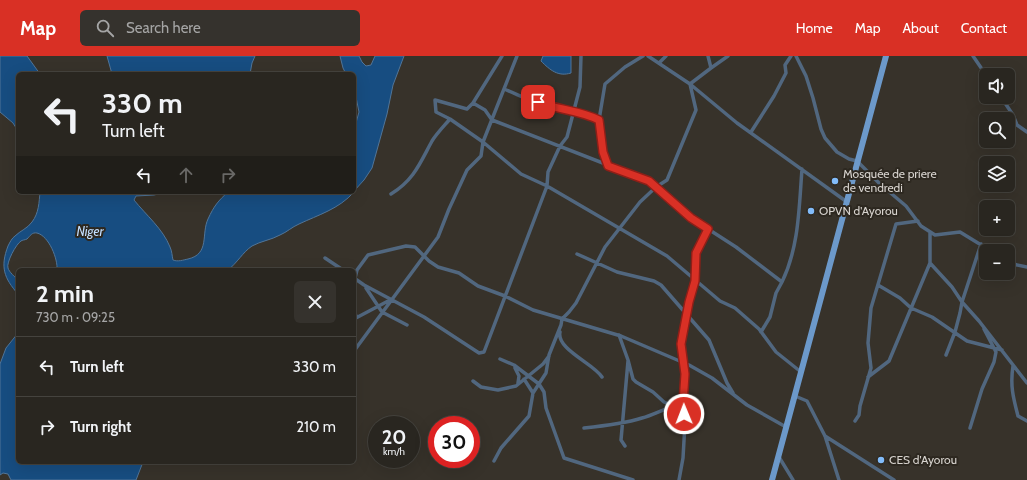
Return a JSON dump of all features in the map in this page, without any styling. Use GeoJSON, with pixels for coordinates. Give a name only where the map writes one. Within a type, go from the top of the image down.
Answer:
{"type":"FeatureCollection","features":[{"type":"Feature","properties":{"kind":"main road"},"geometry":{"type":"LineString","coordinates":[[772,480],[886,56]]}},
{"type":"Feature","properties":{"kind":"street"},"geometry":{"type":"LineString","coordinates":[[502,56],[473,103],[467,109],[435,100],[436,112],[450,119],[483,142],[521,174],[547,186],[667,256],[720,301],[735,308],[761,332],[776,352],[802,372]]}},
{"type":"Feature","properties":{"kind":"street"},"geometry":{"type":"LineString","coordinates":[[356,348],[438,236],[467,170],[481,156],[483,142],[517,56]]}},
{"type":"Feature","properties":{"kind":"street"},"geometry":{"type":"LineString","coordinates":[[356,280],[364,286],[424,317],[479,353],[482,353],[486,349],[547,186],[548,172],[560,146],[567,137],[580,88],[581,56]]}},
{"type":"Feature","properties":{"kind":"street"},"geometry":{"type":"LineString","coordinates":[[608,166],[603,152],[599,120],[605,84],[625,67],[643,56]]}},
{"type":"Feature","properties":{"kind":"street"},"geometry":{"type":"LineString","coordinates":[[648,56],[690,84],[750,132],[846,202]]}},
{"type":"Feature","properties":{"kind":"street"},"geometry":{"type":"LineString","coordinates":[[659,64],[666,56]]}},
{"type":"Feature","properties":{"kind":"street"},"geometry":{"type":"LineString","coordinates":[[708,56],[711,68]]}},
{"type":"Feature","properties":{"kind":"street"},"geometry":{"type":"LineString","coordinates":[[690,84],[728,56]]}},
{"type":"Feature","properties":{"kind":"street"},"geometry":{"type":"LineString","coordinates":[[750,132],[774,96],[786,73],[785,65],[791,56]]}},
{"type":"Feature","properties":{"kind":"street"},"geometry":{"type":"LineString","coordinates":[[796,56],[806,76],[821,129],[825,138],[837,152],[849,159],[857,161],[880,184],[906,206],[918,221],[930,232],[935,235],[960,232],[981,244]]}},
{"type":"Feature","properties":{"kind":"street"},"geometry":{"type":"LineString","coordinates":[[973,56],[981,68]]}},
{"type":"Feature","properties":{"kind":"street"},"geometry":{"type":"LineString","coordinates":[[602,377],[599,371],[593,368],[563,344],[559,336],[562,319],[576,303],[605,246],[640,202],[656,187],[667,180],[696,110],[690,84]]}},
{"type":"Feature","properties":{"kind":"street"},"geometry":{"type":"LineString","coordinates":[[504,89],[550,107],[574,111],[599,120]]}},
{"type":"Feature","properties":{"kind":"street"},"geometry":{"type":"LineString","coordinates":[[473,103],[485,110],[492,120],[649,181],[691,218],[736,247],[782,282]]}},
{"type":"Feature","properties":{"kind":"street"},"geometry":{"type":"LineString","coordinates":[[1006,104],[1013,114],[1017,124],[1027,132]]}},
{"type":"Feature","properties":{"kind":"street"},"geometry":{"type":"LineString","coordinates":[[391,194],[402,188],[419,167],[433,140],[450,119]]}},
{"type":"Feature","properties":{"kind":"street"},"geometry":{"type":"LineString","coordinates":[[761,332],[770,317],[776,293],[788,271],[798,232],[802,169]]}},
{"type":"Feature","properties":{"kind":"street"},"geometry":{"type":"LineString","coordinates":[[855,420],[860,415],[860,406],[871,368],[868,343],[871,308],[896,224],[918,221]]}},
{"type":"Feature","properties":{"kind":"street"},"geometry":{"type":"LineString","coordinates":[[679,480],[684,450],[684,363],[681,344],[695,281],[696,253],[708,229]]}},
{"type":"Feature","properties":{"kind":"street"},"geometry":{"type":"LineString","coordinates":[[868,377],[889,361],[912,308],[930,263],[930,232]]}},
{"type":"Feature","properties":{"kind":"street"},"geometry":{"type":"LineString","coordinates":[[356,274],[368,255],[410,245],[415,247],[429,261],[438,267],[459,273],[478,286],[505,296],[533,310],[619,335],[684,363],[712,378],[748,404],[786,427]]}},
{"type":"Feature","properties":{"kind":"street"},"geometry":{"type":"LineString","coordinates":[[946,355],[955,332],[962,302],[979,250]]}},
{"type":"Feature","properties":{"kind":"street"},"geometry":{"type":"LineString","coordinates":[[576,254],[617,272],[654,281],[661,285],[709,340],[727,383],[735,395]]}},
{"type":"Feature","properties":{"kind":"street"},"geometry":{"type":"LineString","coordinates":[[325,258],[340,268]]}},
{"type":"Feature","properties":{"kind":"street"},"geometry":{"type":"LineString","coordinates":[[930,263],[982,324],[1027,383]]}},
{"type":"Feature","properties":{"kind":"street"},"geometry":{"type":"LineString","coordinates":[[1015,264],[1027,268]]}},
{"type":"Feature","properties":{"kind":"street"},"geometry":{"type":"LineString","coordinates":[[878,285],[900,298],[912,308],[932,317],[967,341],[1002,350]]}},
{"type":"Feature","properties":{"kind":"street"},"geometry":{"type":"LineString","coordinates":[[364,286],[382,312],[407,325]]}},
{"type":"Feature","properties":{"kind":"street"},"geometry":{"type":"LineString","coordinates":[[356,318],[391,300]]}},
{"type":"Feature","properties":{"kind":"street"},"geometry":{"type":"LineString","coordinates":[[970,428],[982,390],[994,362],[996,352],[982,324]]}},
{"type":"Feature","properties":{"kind":"street"},"geometry":{"type":"LineString","coordinates":[[494,461],[501,448],[529,416],[533,393],[546,372],[549,355],[561,325]]}},
{"type":"Feature","properties":{"kind":"street"},"geometry":{"type":"LineString","coordinates":[[619,335],[633,379],[653,392],[664,402],[673,406]]}},
{"type":"Feature","properties":{"kind":"street"},"geometry":{"type":"LineString","coordinates":[[473,381],[481,387],[498,390],[516,386],[543,364],[549,355]]}},
{"type":"Feature","properties":{"kind":"street"},"geometry":{"type":"LineString","coordinates":[[500,359],[514,365],[526,378],[533,393]]}},
{"type":"Feature","properties":{"kind":"street"},"geometry":{"type":"LineString","coordinates":[[625,446],[621,440],[628,360]]}},
{"type":"Feature","properties":{"kind":"street"},"geometry":{"type":"LineString","coordinates":[[514,365],[518,376],[518,383]]}},
{"type":"Feature","properties":{"kind":"street"},"geometry":{"type":"LineString","coordinates":[[1013,366],[1011,381],[1012,395],[1018,416],[1027,421]]}},
{"type":"Feature","properties":{"kind":"street"},"geometry":{"type":"LineString","coordinates":[[526,378],[533,378],[544,392],[546,408],[564,458],[633,480]]}},
{"type":"Feature","properties":{"kind":"street"},"geometry":{"type":"LineString","coordinates":[[794,396],[807,401],[825,436],[839,480]]}},
{"type":"Feature","properties":{"kind":"street"},"geometry":{"type":"LineString","coordinates":[[584,428],[622,423],[683,404]]}},
{"type":"Feature","properties":{"kind":"street"},"geometry":{"type":"LineString","coordinates":[[825,436],[894,480]]}},
{"type":"Feature","properties":{"kind":"street"},"geometry":{"type":"LineString","coordinates":[[778,456],[793,480]]}},
{"type":"Feature","properties":{"kind":"water"},"geometry":{"type":"Polygon","coordinates":[[[0,56],[27,56],[39,72],[16,72],[16,128],[13,123],[0,112],[0,56]]]}},
{"type":"Feature","properties":{"kind":"water"},"geometry":{"type":"Polygon","coordinates":[[[107,56],[255,56],[250,72],[111,72],[107,56]]]}},
{"type":"Feature","properties":{"kind":"water"},"geometry":{"type":"Polygon","coordinates":[[[340,56],[359,56],[366,66],[371,65],[375,56],[404,56],[393,85],[387,114],[372,168],[356,189],[356,123],[359,112],[356,97],[356,72],[345,72],[340,56]]]}},
{"type":"Feature","properties":{"kind":"water"},"geometry":{"type":"Polygon","coordinates":[[[543,56],[571,56],[571,73],[562,74],[554,72],[541,61],[543,56]]]}},
{"type":"Feature","properties":{"kind":"water","name":"Niger"},"geometry":{"type":"Polygon","coordinates":[[[40,194],[158,194],[136,196],[134,200],[154,222],[167,240],[171,249],[173,260],[180,261],[188,259],[199,253],[204,243],[208,219],[216,204],[226,194],[352,194],[342,203],[328,211],[296,225],[277,237],[252,246],[230,268],[57,268],[56,260],[49,243],[41,235],[34,233],[19,243],[8,262],[9,270],[16,278],[16,292],[9,283],[5,272],[4,260],[8,246],[13,238],[30,224],[36,215],[40,194]]]}},
{"type":"Feature","properties":{"kind":"water"},"geometry":{"type":"Polygon","coordinates":[[[16,336],[16,464],[142,464],[136,480],[11,480],[8,474],[3,473],[0,475],[0,364],[6,348],[16,336]]]}},
{"type":"Feature","properties":{"kind":"place","name":"Mosquée de priere de vendredi"},"geometry":{"type":"Point","coordinates":[835,181]}},
{"type":"Feature","properties":{"kind":"place","name":"OPVN d'Ayorou"},"geometry":{"type":"Point","coordinates":[811,211]}},
{"type":"Feature","properties":{"kind":"place","name":"CES d'Ayorou"},"geometry":{"type":"Point","coordinates":[881,460]}},
{"type":"Feature","properties":{"kind":"route"},"geometry":{"type":"LineString","coordinates":[[538,102],[550,107],[574,111],[599,120],[603,152],[608,166],[649,181],[691,218],[708,229],[696,253],[695,281],[689,302],[681,344],[685,374],[683,404],[684,414]]}}]}
